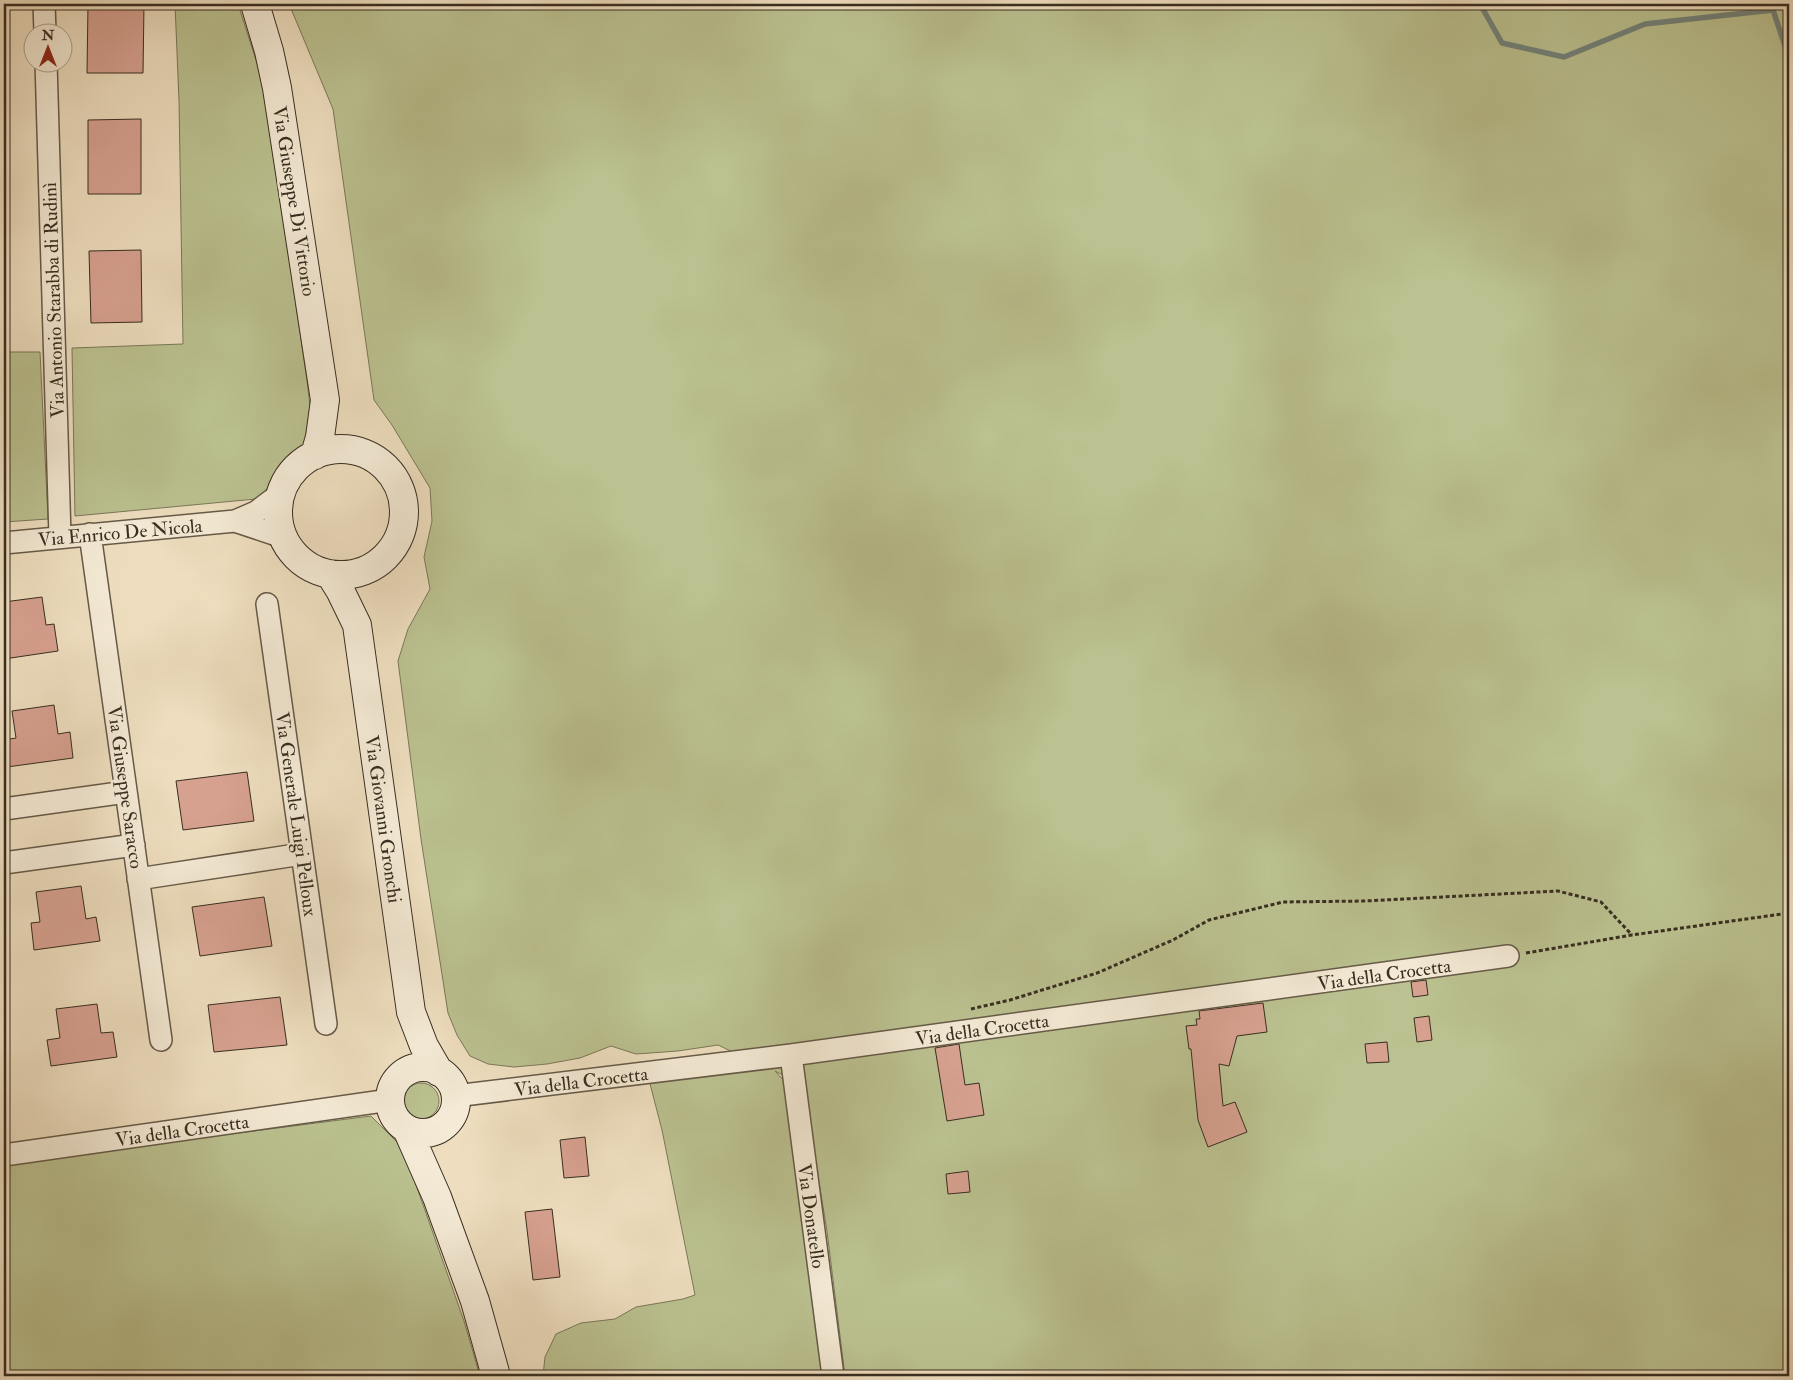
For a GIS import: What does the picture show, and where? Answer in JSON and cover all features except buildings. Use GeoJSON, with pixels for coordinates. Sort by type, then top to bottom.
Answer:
{"type":"FeatureCollection","features":[{"type":"Feature","properties":{"kind":"street"},"geometry":{"type":"LineString","coordinates":[[44,4],[45,22]]}},
{"type":"Feature","properties":{"kind":"street","name":"Via Giuseppe Di Vittorio"},"geometry":{"type":"LineString","coordinates":[[255,4],[269,51],[277,88],[325,400],[320,437],[315,454]]}},
{"type":"Feature","properties":{"kind":"street","name":"Via Antonio Starabba di Rudinì"},"geometry":{"type":"LineString","coordinates":[[46,72],[60,537]]}},
{"type":"Feature","properties":{"kind":"street","name":"Via Giuseppe Di Vittorio"},"geometry":{"type":"LineString","coordinates":[[325,400],[343,437],[355,450]]}},
{"type":"Feature","properties":{"kind":"street"},"geometry":{"type":"LineString","coordinates":[[328,450],[355,450],[373,458],[388,469],[398,485],[404,504],[403,523],[397,540],[386,556],[371,568],[351,574],[330,574],[302,562],[283,537],[279,523],[278,508],[281,493],[288,477],[300,464],[315,454],[328,450]]}},
{"type":"Feature","properties":{"kind":"street","name":"Via Enrico De Nicola"},"geometry":{"type":"LineString","coordinates":[[4,543],[236,521],[256,512],[281,493]]}},
{"type":"Feature","properties":{"kind":"street","name":"Via Enrico De Nicola"},"geometry":{"type":"LineString","coordinates":[[236,521],[283,537]]}},
{"type":"Feature","properties":{"kind":"street","name":"Via Giuseppe Saracco"},"geometry":{"type":"LineString","coordinates":[[90,534],[160,1040]]}},
{"type":"Feature","properties":{"kind":"street","name":"Via Giovanni Gronchi"},"geometry":{"type":"LineString","coordinates":[[357,625],[362,597],[371,568]]}},
{"type":"Feature","properties":{"kind":"street","name":"Via Giovanni Gronchi"},"geometry":{"type":"LineString","coordinates":[[330,574],[357,625],[411,1012],[424,1046],[439,1072]]}},
{"type":"Feature","properties":{"kind":"street","name":"Via Generale Luigi Pelloux"},"geometry":{"type":"LineString","coordinates":[[267,604],[326,1024]]}},
{"type":"Feature","properties":{"kind":"street"},"geometry":{"type":"LineString","coordinates":[[4,809],[126,792]]}},
{"type":"Feature","properties":{"kind":"street"},"geometry":{"type":"LineString","coordinates":[[4,863],[134,845]]}},
{"type":"Feature","properties":{"kind":"street"},"geometry":{"type":"LineString","coordinates":[[138,879],[302,854]]}},
{"type":"Feature","properties":{"kind":"street","name":"Via della Crocetta"},"geometry":{"type":"LineString","coordinates":[[456,1096],[790,1055],[1508,956]]}},
{"type":"Feature","properties":{"kind":"street","name":"Via Giovanni Gronchi"},"geometry":{"type":"LineString","coordinates":[[394,1089],[405,1052],[411,1012]]}},
{"type":"Feature","properties":{"kind":"street","name":"Via Donatello"},"geometry":{"type":"LineString","coordinates":[[790,1055],[833,1376]]}},
{"type":"Feature","properties":{"kind":"street"},"geometry":{"type":"LineString","coordinates":[[407,1129],[424,1133],[440,1128],[448,1122],[453,1114],[456,1096],[453,1086],[447,1078],[431,1068],[414,1068],[406,1072],[394,1089],[395,1117],[407,1129],[437,1197],[475,1301],[496,1376]]}},
{"type":"Feature","properties":{"kind":"street","name":"Via della Crocetta"},"geometry":{"type":"LineString","coordinates":[[4,1155],[394,1089]]}},
{"type":"Feature","properties":{"kind":"street"},"geometry":{"type":"LineString","coordinates":[[437,1197],[436,1157],[440,1128]]}},
{"type":"Feature","properties":{"kind":"path"},"geometry":{"type":"LineString","coordinates":[[965,1010],[1010,1000],[1097,973],[1173,940],[1209,920],[1283,902],[1365,901],[1558,891],[1601,902],[1632,935]]}},
{"type":"Feature","properties":{"kind":"path"},"geometry":{"type":"LineString","coordinates":[[1508,956],[1632,935],[1789,914]]}},
{"type":"Feature","properties":{"kind":"green space"},"geometry":{"type":"Polygon","coordinates":[[[175,4],[238,4],[264,85],[313,430],[305,444],[289,458],[270,487],[256,499],[75,516],[72,348],[183,344],[179,100],[175,4]]]}},
{"type":"Feature","properties":{"kind":"green space"},"geometry":{"type":"Polygon","coordinates":[[[289,4],[1789,4],[1789,1376],[845,1376],[827,1231],[803,1085],[775,1071],[788,1085],[823,1376],[543,1376],[545,1357],[556,1334],[581,1323],[615,1319],[636,1307],[683,1299],[695,1295],[662,1130],[649,1080],[758,1064],[718,1045],[678,1051],[636,1054],[611,1046],[580,1058],[514,1067],[488,1064],[470,1056],[457,1035],[448,1013],[421,839],[398,661],[408,629],[430,589],[424,557],[432,521],[430,488],[392,425],[374,400],[333,109],[289,4]]]}},
{"type":"Feature","properties":{"kind":"green space"},"geometry":{"type":"Polygon","coordinates":[[[4,352],[40,352],[48,519],[4,522],[4,352]]]}},
{"type":"Feature","properties":{"kind":"green space"},"geometry":{"type":"Polygon","coordinates":[[[421,1083],[428,1084],[434,1088],[438,1094],[438,1108],[434,1114],[428,1118],[421,1119],[414,1118],[408,1114],[404,1108],[403,1101],[404,1094],[408,1088],[414,1084],[421,1083]]]}},
{"type":"Feature","properties":{"kind":"green space"},"geometry":{"type":"Polygon","coordinates":[[[371,1116],[403,1148],[464,1321],[480,1376],[4,1376],[4,1163],[371,1116]]]}},
{"type":"Feature","properties":{"kind":"waterway"},"geometry":{"type":"LineString","coordinates":[[1480,4],[1502,43],[1564,57],[1645,24],[1773,10],[1789,58]]}}]}
